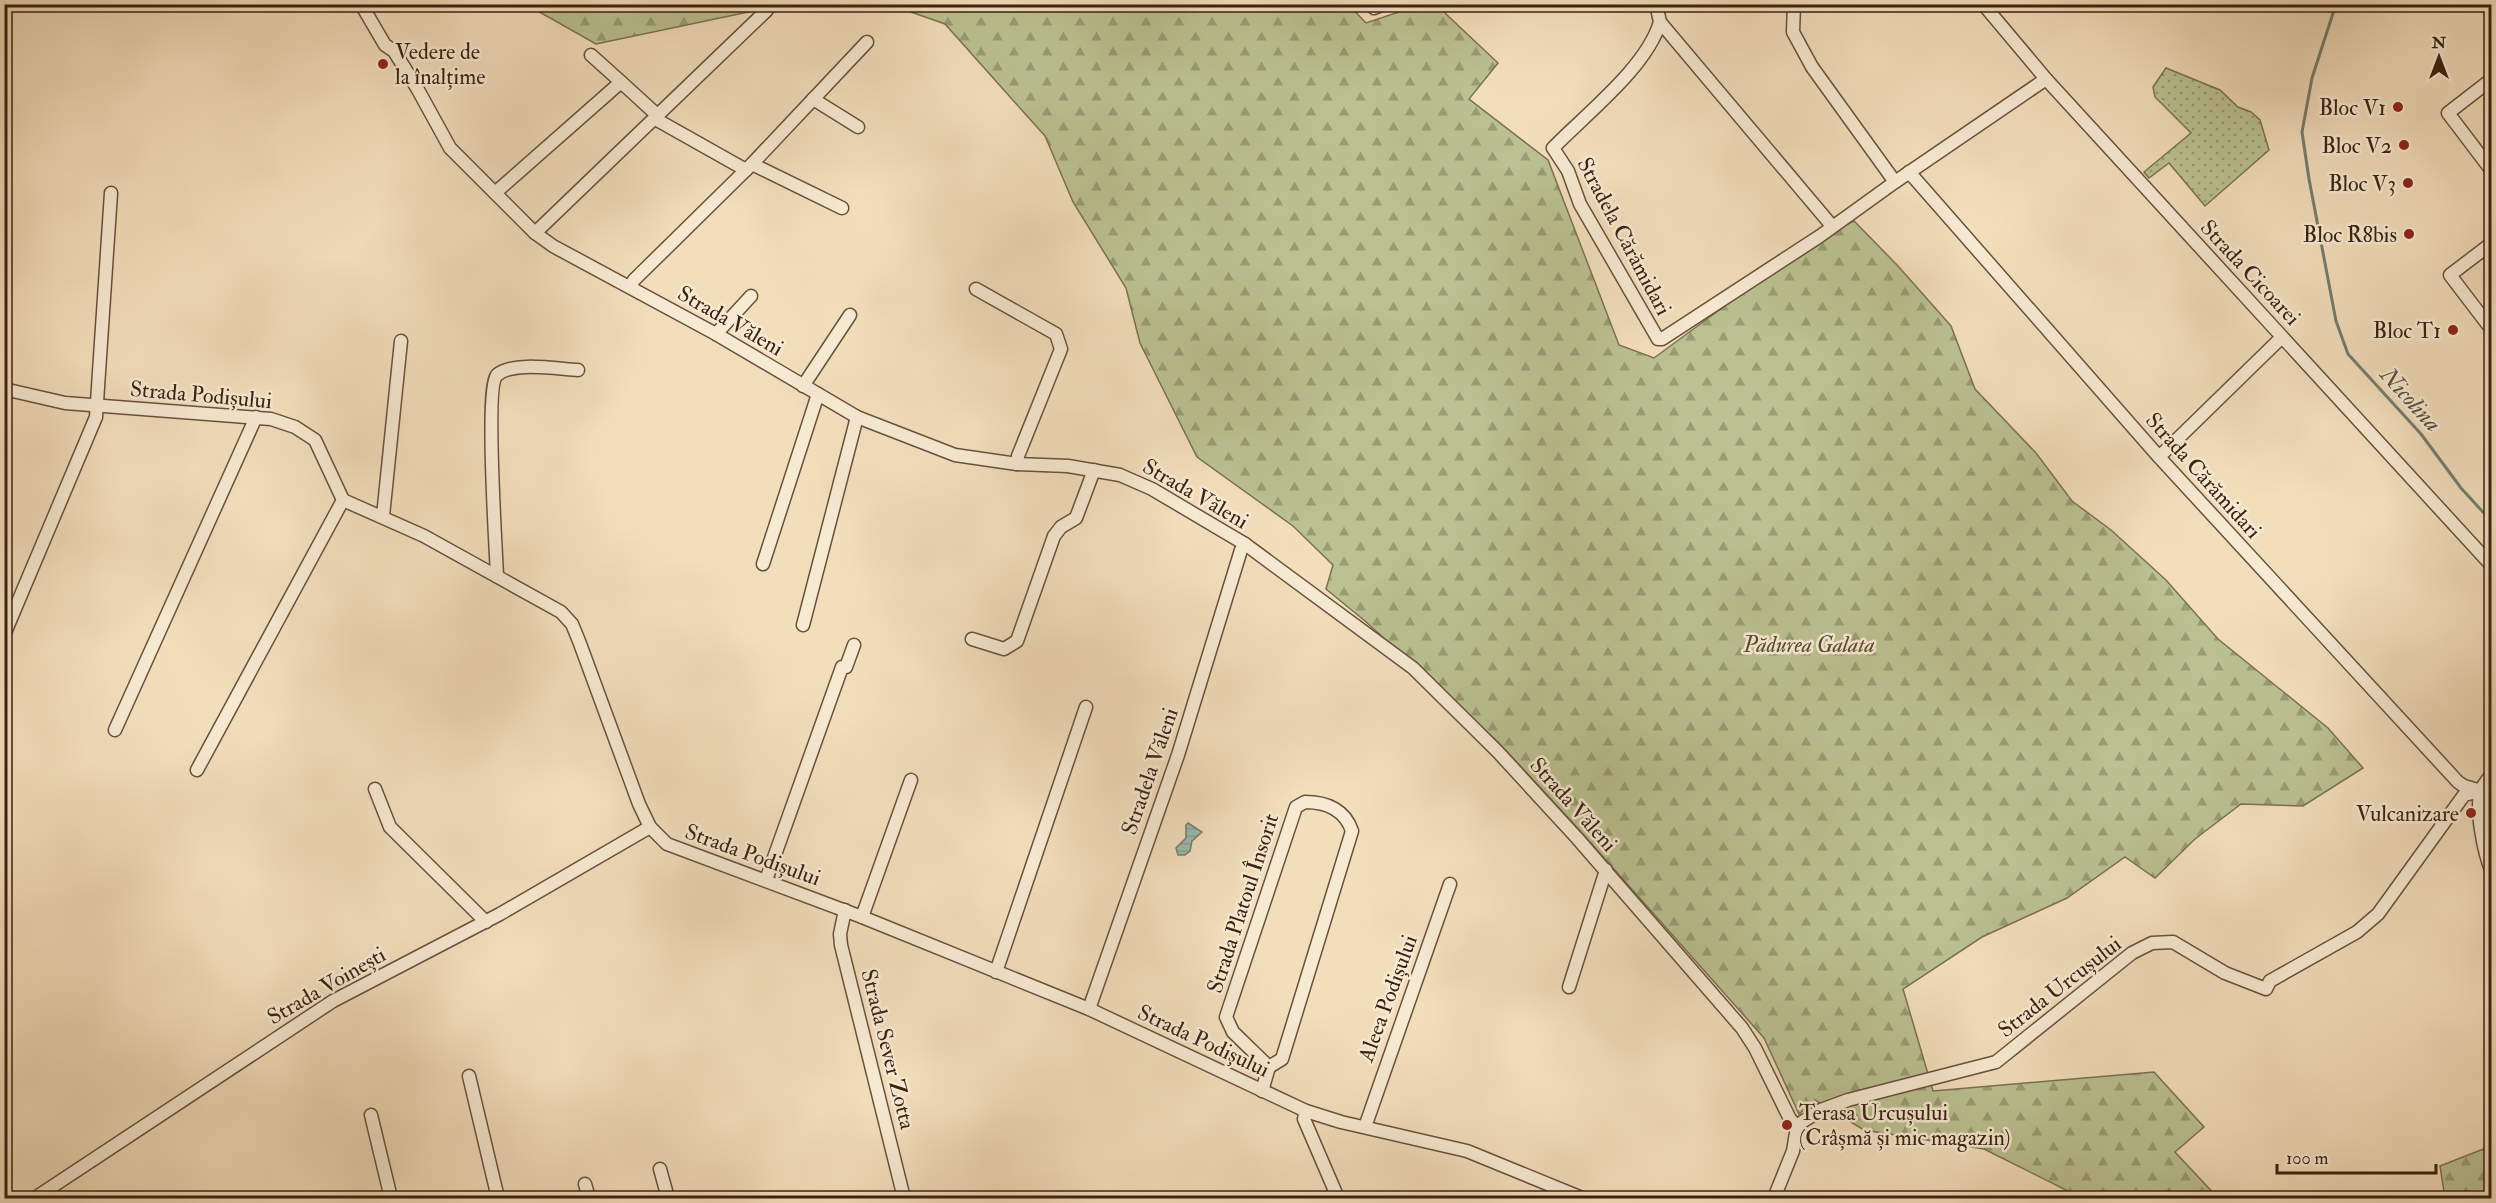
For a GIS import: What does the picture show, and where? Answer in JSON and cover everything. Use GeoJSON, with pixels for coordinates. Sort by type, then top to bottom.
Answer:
{"type":"FeatureCollection","features":[{"type":"Feature","properties":{"kind":"street","name":"Strada Văleni"},"geometry":{"type":"LineString","coordinates":[[361,4],[385,45],[394,51],[431,110],[450,148],[535,232],[553,246],[716,334],[857,417],[955,455],[1017,464],[1094,470],[1120,475],[1152,489],[1245,544],[1331,613],[1413,668],[1497,752],[1606,870],[1742,1028],[1755,1048],[1790,1119],[1797,1127]]}},
{"type":"Feature","properties":{"kind":"street"},"geometry":{"type":"LineString","coordinates":[[1656,4],[1660,22],[1832,226]]}},
{"type":"Feature","properties":{"kind":"street"},"geometry":{"type":"LineString","coordinates":[[1794,4],[1793,32],[1812,67],[1895,182]]}},
{"type":"Feature","properties":{"kind":"street","name":"Strada Cicoarei"},"geometry":{"type":"LineString","coordinates":[[1983,4],[2046,79],[2492,566]]}},
{"type":"Feature","properties":{"kind":"street"},"geometry":{"type":"LineString","coordinates":[[535,232],[767,10]]}},
{"type":"Feature","properties":{"kind":"street","name":"Stradela Cărămidari"},"geometry":{"type":"LineString","coordinates":[[1660,22],[1655,38],[1640,62],[1552,148],[1568,171],[1580,204],[1658,339],[1662,339],[1806,245],[2046,79]]}},
{"type":"Feature","properties":{"kind":"street"},"geometry":{"type":"LineString","coordinates":[[630,288],[634,280],[749,167],[867,42]]}},
{"type":"Feature","properties":{"kind":"street"},"geometry":{"type":"LineString","coordinates":[[591,55],[656,114],[659,122],[749,167],[842,208]]}},
{"type":"Feature","properties":{"kind":"street"},"geometry":{"type":"LineString","coordinates":[[2492,79],[2448,112],[2492,171]]}},
{"type":"Feature","properties":{"kind":"street"},"geometry":{"type":"LineString","coordinates":[[495,193],[621,82]]}},
{"type":"Feature","properties":{"kind":"street"},"geometry":{"type":"LineString","coordinates":[[813,99],[858,128]]}},
{"type":"Feature","properties":{"kind":"street","name":"Strada Cărămidari"},"geometry":{"type":"LineString","coordinates":[[1909,172],[2159,457],[2458,782],[2464,786],[2481,790]]}},
{"type":"Feature","properties":{"kind":"street"},"geometry":{"type":"LineString","coordinates":[[4,634],[96,417],[111,193]]}},
{"type":"Feature","properties":{"kind":"street"},"geometry":{"type":"LineString","coordinates":[[2492,243],[2450,275],[2492,330]]}},
{"type":"Feature","properties":{"kind":"street"},"geometry":{"type":"LineString","coordinates":[[976,289],[1056,334],[1061,349],[1018,456],[1017,464]]}},
{"type":"Feature","properties":{"kind":"street"},"geometry":{"type":"LineString","coordinates":[[716,334],[751,296]]}},
{"type":"Feature","properties":{"kind":"street"},"geometry":{"type":"LineString","coordinates":[[803,386],[850,315]]}},
{"type":"Feature","properties":{"kind":"street"},"geometry":{"type":"LineString","coordinates":[[2159,457],[2282,337]]}},
{"type":"Feature","properties":{"kind":"street"},"geometry":{"type":"LineString","coordinates":[[383,516],[400,341]]}},
{"type":"Feature","properties":{"kind":"street"},"geometry":{"type":"LineString","coordinates":[[497,576],[491,417],[492,383],[496,375],[509,367],[578,370]]}},
{"type":"Feature","properties":{"kind":"street","name":"Strada Podișului"},"geometry":{"type":"LineString","coordinates":[[4,389],[65,403],[271,419],[295,427],[315,440],[343,500],[383,516],[497,576],[561,612],[572,624],[639,804],[650,828],[667,844],[845,910],[1089,1009],[1306,1111],[1467,1151],[1582,1198]]}},
{"type":"Feature","properties":{"kind":"street"},"geometry":{"type":"LineString","coordinates":[[763,564],[818,394]]}},
{"type":"Feature","properties":{"kind":"street"},"geometry":{"type":"LineString","coordinates":[[115,730],[256,417]]}},
{"type":"Feature","properties":{"kind":"street"},"geometry":{"type":"LineString","coordinates":[[803,625],[857,417]]}},
{"type":"Feature","properties":{"kind":"street"},"geometry":{"type":"LineString","coordinates":[[972,639],[1004,649],[1017,641],[1054,536],[1061,527],[1076,518],[1094,470]]}},
{"type":"Feature","properties":{"kind":"street"},"geometry":{"type":"LineString","coordinates":[[197,770],[343,500]]}},
{"type":"Feature","properties":{"kind":"street","name":"Stradela Văleni"},"geometry":{"type":"LineString","coordinates":[[1089,1009],[1178,755],[1241,550],[1245,544]]}},
{"type":"Feature","properties":{"kind":"street"},"geometry":{"type":"LineString","coordinates":[[766,880],[842,667],[846,668],[854,645]]}},
{"type":"Feature","properties":{"kind":"street"},"geometry":{"type":"LineString","coordinates":[[996,972],[1086,707]]}},
{"type":"Feature","properties":{"kind":"street"},"geometry":{"type":"LineString","coordinates":[[2492,774],[2481,790],[2480,823],[2487,861],[2492,872]]}},
{"type":"Feature","properties":{"kind":"street"},"geometry":{"type":"LineString","coordinates":[[862,917],[911,780]]}},
{"type":"Feature","properties":{"kind":"street"},"geometry":{"type":"LineString","coordinates":[[375,789],[390,827],[486,922]]}},
{"type":"Feature","properties":{"kind":"street","name":"Strada Urcușului"},"geometry":{"type":"LineString","coordinates":[[1797,1127],[1821,1110],[1848,1100],[1996,1062],[2132,953],[2152,943],[2173,942],[2224,973],[2266,989],[2270,981],[2357,932],[2378,914],[2464,795],[2481,790]]}},
{"type":"Feature","properties":{"kind":"street","name":"Strada Platoul Însorit"},"geometry":{"type":"LineString","coordinates":[[1305,802],[1314,802],[1339,811],[1348,820],[1352,831],[1281,1059],[1269,1067],[1233,1032],[1226,1017],[1296,807],[1305,802]]}},
{"type":"Feature","properties":{"kind":"street","name":"Strada Voinești"},"geometry":{"type":"LineString","coordinates":[[35,1198],[333,1000],[486,922],[650,828]]}},
{"type":"Feature","properties":{"kind":"street"},"geometry":{"type":"LineString","coordinates":[[1569,987],[1606,870]]}},
{"type":"Feature","properties":{"kind":"street","name":"Aleea Podișului"},"geometry":{"type":"LineString","coordinates":[[1365,1127],[1450,884]]}},
{"type":"Feature","properties":{"kind":"street","name":"Strada Sever Zotta"},"geometry":{"type":"LineString","coordinates":[[845,910],[840,934],[841,945],[904,1198]]}},
{"type":"Feature","properties":{"kind":"street"},"geometry":{"type":"LineString","coordinates":[[1262,1091],[1269,1067]]}},
{"type":"Feature","properties":{"kind":"street"},"geometry":{"type":"LineString","coordinates":[[469,1076],[498,1198]]}},
{"type":"Feature","properties":{"kind":"street"},"geometry":{"type":"LineString","coordinates":[[1306,1111],[1304,1119],[1338,1198]]}},
{"type":"Feature","properties":{"kind":"street"},"geometry":{"type":"LineString","coordinates":[[371,1115],[391,1198]]}},
{"type":"Feature","properties":{"kind":"street"},"geometry":{"type":"LineString","coordinates":[[1774,1198],[1793,1151],[1797,1127]]}},
{"type":"Feature","properties":{"kind":"street"},"geometry":{"type":"LineString","coordinates":[[660,1169],[668,1198]]}},
{"type":"Feature","properties":{"kind":"street"},"geometry":{"type":"LineString","coordinates":[[585,1184],[589,1198]]}},
{"type":"Feature","properties":{"kind":"green space","name":"Pădurea Galata"},"geometry":{"type":"Polygon","coordinates":[[[1348,4],[1366,23],[1420,5],[1442,5],[1446,14],[1498,63],[1469,99],[1548,160],[1619,345],[1654,358],[1820,236],[1854,221],[1951,326],[1975,389],[2036,453],[2072,501],[2111,530],[2166,580],[2218,639],[2328,728],[2363,768],[2303,806],[2241,804],[2195,839],[2155,878],[2125,857],[2067,898],[1982,937],[1903,989],[1933,1091],[2154,1072],[2204,1127],[2175,1152],[2218,1198],[2082,1198],[1984,1149],[1864,1130],[1815,1100],[1799,1114],[1764,1038],[1573,823],[1498,742],[1365,621],[1326,589],[1333,565],[1293,526],[1197,457],[1140,343],[1126,288],[1073,202],[1045,136],[945,24],[891,5],[1348,4]]]}},
{"type":"Feature","properties":{"kind":"green space"},"geometry":{"type":"Polygon","coordinates":[[[527,5],[782,5],[596,44],[527,5]]]}},
{"type":"Feature","properties":{"kind":"green space"},"geometry":{"type":"Polygon","coordinates":[[[2166,68],[2220,90],[2238,107],[2251,112],[2260,120],[2269,150],[2205,206],[2169,163],[2149,178],[2144,172],[2191,133],[2155,97],[2153,87],[2166,68]]]}},
{"type":"Feature","properties":{"kind":"green space"},"geometry":{"type":"Polygon","coordinates":[[[2491,1146],[2491,1198],[2445,1198],[2440,1166],[2491,1146]]]}},
{"type":"Feature","properties":{"kind":"shaded area"},"geometry":{"type":"Polygon","coordinates":[[[1188,823],[1202,832],[1192,841],[1190,851],[1185,855],[1178,855],[1176,848],[1186,838],[1188,823]]]}},
{"type":"Feature","properties":{"kind":"waterway","name":"Nicolina"},"geometry":{"type":"LineString","coordinates":[[2336,4],[2312,78],[2302,132],[2336,321],[2348,354],[2421,434],[2461,488],[2492,522]]}},
{"type":"Feature","properties":{"kind":"place","name":"Vedere de la înalțime"},"geometry":{"type":"Point","coordinates":[383,64]}},
{"type":"Feature","properties":{"kind":"place","name":"Bloc V1"},"geometry":{"type":"Point","coordinates":[2398,107]}},
{"type":"Feature","properties":{"kind":"place","name":"Bloc V2"},"geometry":{"type":"Point","coordinates":[2404,145]}},
{"type":"Feature","properties":{"kind":"place","name":"Bloc V3"},"geometry":{"type":"Point","coordinates":[2408,183]}},
{"type":"Feature","properties":{"kind":"place","name":"Bloc R8bis"},"geometry":{"type":"Point","coordinates":[2409,234]}},
{"type":"Feature","properties":{"kind":"place","name":"Bloc T1"},"geometry":{"type":"Point","coordinates":[2453,330]}},
{"type":"Feature","properties":{"kind":"place","name":"Vulcanizare"},"geometry":{"type":"Point","coordinates":[2471,813]}},
{"type":"Feature","properties":{"kind":"place","name":"Terasa Urcușului (Crâșmă și mic magazin)"},"geometry":{"type":"Point","coordinates":[1787,1125]}}]}
